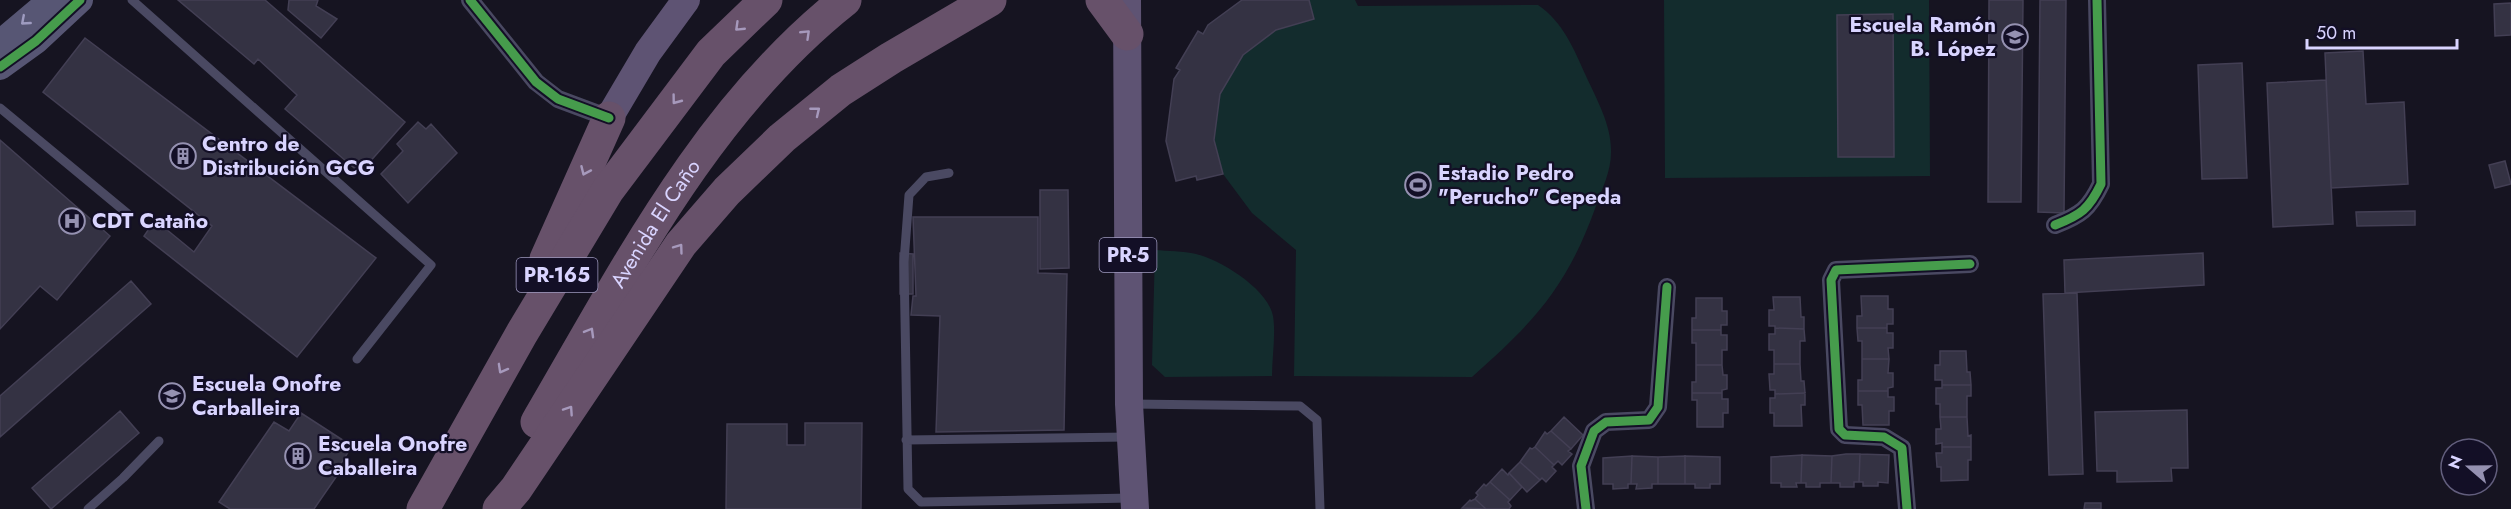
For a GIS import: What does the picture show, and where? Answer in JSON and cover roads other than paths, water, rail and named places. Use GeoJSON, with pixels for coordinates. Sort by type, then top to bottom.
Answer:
{"type":"FeatureCollection","features":[{"type":"Feature","properties":{"kind":"highway","name":"PR-165"},"geometry":{"type":"LineString","coordinates":[[423,509],[522,333],[608,190],[711,53],[766,0]]}},
{"type":"Feature","properties":{"kind":"highway","name":"Avenida El Caño"},"geometry":{"type":"LineString","coordinates":[[486,509],[670,196],[706,145],[751,91],[817,24],[845,0]]}},
{"type":"Feature","properties":{"kind":"highway"},"geometry":{"type":"LineString","coordinates":[[499,509],[516,489],[681,244],[727,191],[782,138],[841,90],[990,0]]}},
{"type":"Feature","properties":{"kind":"highway"},"geometry":{"type":"LineString","coordinates":[[1102,0],[1127,34]]}},
{"type":"Feature","properties":{"kind":"highway"},"geometry":{"type":"LineString","coordinates":[[522,333],[533,288],[609,118]]}},
{"type":"Feature","properties":{"kind":"main road"},"geometry":{"type":"LineString","coordinates":[[609,118],[648,52],[686,0]]}},
{"type":"Feature","properties":{"kind":"main road","name":"PR-5"},"geometry":{"type":"LineString","coordinates":[[1127,0],[1129,404],[1135,503]]}},
{"type":"Feature","properties":{"kind":"street"},"geometry":{"type":"LineString","coordinates":[[470,0],[536,82],[558,99],[609,118]]}},
{"type":"Feature","properties":{"kind":"street"},"geometry":{"type":"LineString","coordinates":[[2055,225],[2078,216],[2092,203],[2101,184],[2097,0]]}},
{"type":"Feature","properties":{"kind":"street"},"geometry":{"type":"LineString","coordinates":[[0,43],[66,2]]}},
{"type":"Feature","properties":{"kind":"street"},"geometry":{"type":"LineString","coordinates":[[0,67],[36,40],[66,2]]}},
{"type":"Feature","properties":{"kind":"street"},"geometry":{"type":"LineString","coordinates":[[1907,509],[1902,448],[1884,437],[1845,435],[1839,429],[1831,280],[1836,270],[1970,264]]}},
{"type":"Feature","properties":{"kind":"street"},"geometry":{"type":"LineString","coordinates":[[1586,509],[1581,466],[1594,431],[1606,422],[1649,420],[1658,407],[1667,287]]}},
{"type":"Feature","properties":{"kind":"lane"},"geometry":{"type":"LineString","coordinates":[[132,0],[431,265],[357,359]]}},
{"type":"Feature","properties":{"kind":"lane"},"geometry":{"type":"LineString","coordinates":[[0,108],[128,214]]}},
{"type":"Feature","properties":{"kind":"lane"},"geometry":{"type":"LineString","coordinates":[[949,173],[926,177],[909,195],[904,262],[908,489],[921,502],[1135,503]]}},
{"type":"Feature","properties":{"kind":"lane"},"geometry":{"type":"LineString","coordinates":[[1129,404],[1300,406],[1317,420],[1320,509]]}},
{"type":"Feature","properties":{"kind":"lane"},"geometry":{"type":"LineString","coordinates":[[906,440],[1130,437]]}},
{"type":"Feature","properties":{"kind":"lane"},"geometry":{"type":"LineString","coordinates":[[88,509],[159,441]]}},
{"type":"Feature","properties":{"kind":"place","name":"Escuela Ramón B. López"},"geometry":{"type":"Point","coordinates":[2015,37]}},
{"type":"Feature","properties":{"kind":"place","name":"Centro de Distribución GCG"},"geometry":{"type":"Point","coordinates":[183,156]}},
{"type":"Feature","properties":{"kind":"place","name":"Estadio Pedro \"Perucho\" Cepeda"},"geometry":{"type":"Point","coordinates":[1418,185]}},
{"type":"Feature","properties":{"kind":"place","name":"CDT Cataño"},"geometry":{"type":"Point","coordinates":[72,221]}},
{"type":"Feature","properties":{"kind":"place","name":"Escuela Onofre Carballeira"},"geometry":{"type":"Point","coordinates":[172,396]}},
{"type":"Feature","properties":{"kind":"place","name":"Escuela Onofre Caballeira"},"geometry":{"type":"Point","coordinates":[298,456]}}]}
